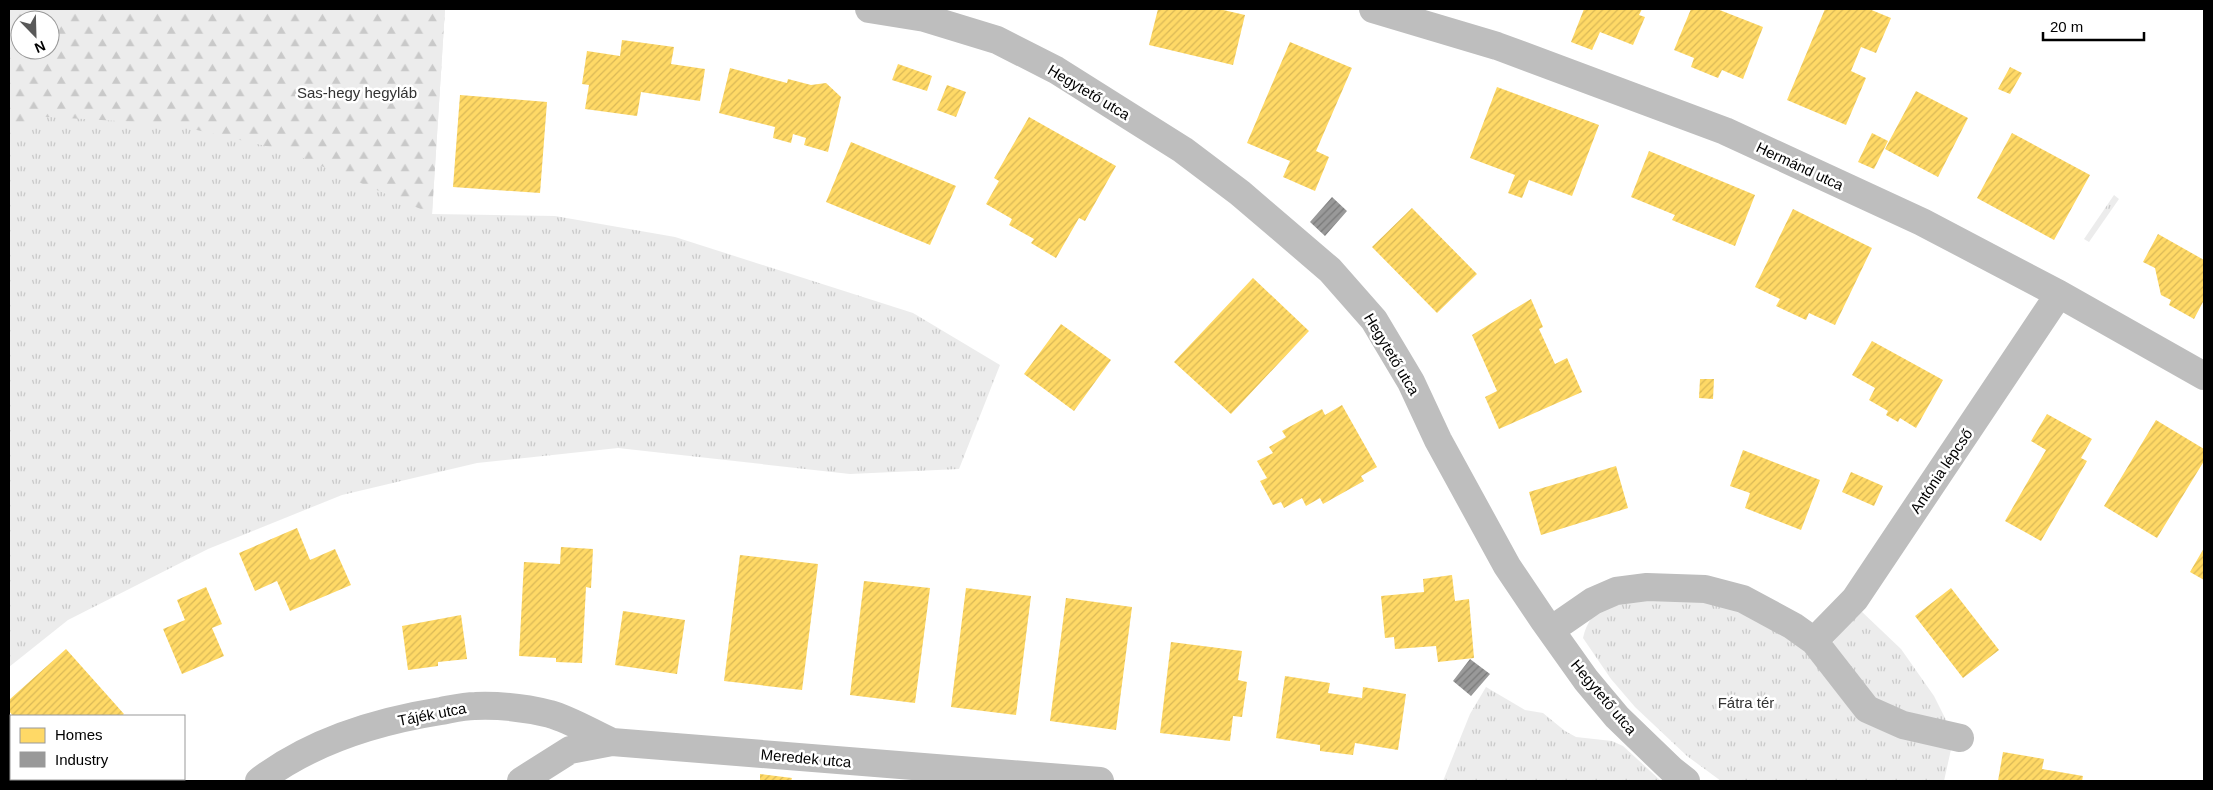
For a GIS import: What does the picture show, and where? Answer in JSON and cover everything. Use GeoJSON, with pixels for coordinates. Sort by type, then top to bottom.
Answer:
{"type":"FeatureCollection","features":[{"type":"Feature","properties":{"kind":"street","name":"Hegytető utca"},"geometry":{"type":"LineString","coordinates":[[869,9],[925,18],[997,40],[1056,70],[1183,150],[1240,193],[1330,270],[1374,320],[1411,382],[1438,440],[1507,566],[1551,630],[1586,680],[1617,717],[1686,781]]}},
{"type":"Feature","properties":{"kind":"street","name":"Hermánd utca"},"geometry":{"type":"LineString","coordinates":[[1373,9],[1497,46],[1725,131],[1922,222],[2059,294],[2204,376]]}},
{"type":"Feature","properties":{"kind":"street","name":"Antónia lépcső"},"geometry":{"type":"LineString","coordinates":[[1814,641],[1856,599],[2059,294]]}},
{"type":"Feature","properties":{"kind":"street"},"geometry":{"type":"LineString","coordinates":[[1551,630],[1593,601],[1616,591],[1647,587],[1705,589],[1743,599],[1793,626],[1814,641],[1867,709],[1903,725],[1960,738]]}},
{"type":"Feature","properties":{"kind":"street","name":"Tájék utca"},"geometry":{"type":"LineString","coordinates":[[259,781],[276,768],[330,741],[425,713],[473,706],[512,707],[551,714],[612,742]]}},
{"type":"Feature","properties":{"kind":"street","name":"Meredek utca"},"geometry":{"type":"LineString","coordinates":[[521,781],[570,750],[612,742],[1100,781]]}},
{"type":"Feature","properties":{"kind":"green space"},"geometry":{"type":"Polygon","coordinates":[[[9,9],[445,9],[432,214],[555,216],[675,237],[913,313],[1000,365],[959,469],[850,474],[618,448],[477,463],[342,495],[208,549],[68,620],[9,667],[9,9]]]}},
{"type":"Feature","properties":{"kind":"green space","name":"Sas-hegy hegyláb"},"geometry":{"type":"Polygon","coordinates":[[[9,9],[445,9],[432,214],[287,151],[171,124],[31,116],[9,136],[9,9]]]}},
{"type":"Feature","properties":{"kind":"green space"},"geometry":{"type":"Polygon","coordinates":[[[2114,195],[2119,199],[2089,242],[2084,239],[2114,195]]]}},
{"type":"Feature","properties":{"kind":"green space","name":"Fátra tér"},"geometry":{"type":"Polygon","coordinates":[[[1637,595],[1710,602],[1756,618],[1787,633],[1818,660],[1860,610],[1901,649],[1934,696],[1954,736],[1944,781],[1721,781],[1687,756],[1635,707],[1611,679],[1583,638],[1586,627],[1591,619],[1602,608],[1637,595]]]}},
{"type":"Feature","properties":{"kind":"green space"},"geometry":{"type":"Polygon","coordinates":[[[1486,687],[1525,710],[1543,713],[1565,731],[1576,737],[1612,741],[1623,746],[1661,781],[1443,781],[1470,714],[1486,687]]]}},
{"type":"Feature","properties":{"kind":"building: Homes"},"geometry":{"type":"Polygon","coordinates":[[[1158,9],[1219,9],[1245,15],[1233,65],[1149,45],[1158,9]]]}},
{"type":"Feature","properties":{"kind":"building: Homes"},"geometry":{"type":"Polygon","coordinates":[[[1584,9],[1642,9],[1639,15],[1645,17],[1633,45],[1600,32],[1592,50],[1571,42],[1584,9]]]}},
{"type":"Feature","properties":{"kind":"building: Homes"},"geometry":{"type":"Polygon","coordinates":[[[1691,9],[1717,9],[1763,27],[1743,79],[1722,70],[1718,78],[1691,67],[1694,58],[1674,50],[1691,9]]]}},
{"type":"Feature","properties":{"kind":"building: Homes"},"geometry":{"type":"Polygon","coordinates":[[[1825,9],[1869,9],[1891,18],[1876,53],[1861,47],[1851,71],[1866,78],[1846,125],[1787,100],[1825,9]]]}},
{"type":"Feature","properties":{"kind":"building: Homes"},"geometry":{"type":"Polygon","coordinates":[[[622,40],[674,47],[671,64],[705,69],[700,101],[641,92],[637,116],[585,109],[589,85],[582,84],[587,51],[620,56],[622,40]]]}},
{"type":"Feature","properties":{"kind":"building: Homes"},"geometry":{"type":"Polygon","coordinates":[[[1290,42],[1352,68],[1316,151],[1329,157],[1315,191],[1283,177],[1290,161],[1247,143],[1290,42]]]}},
{"type":"Feature","properties":{"kind":"building: Homes"},"geometry":{"type":"Polygon","coordinates":[[[898,64],[932,76],[927,91],[892,80],[898,64]]]}},
{"type":"Feature","properties":{"kind":"building: Homes"},"geometry":{"type":"Polygon","coordinates":[[[2010,67],[2022,73],[2010,94],[1998,89],[2010,67]]]}},
{"type":"Feature","properties":{"kind":"building: Homes"},"geometry":{"type":"Polygon","coordinates":[[[730,68],[787,83],[788,79],[811,85],[826,83],[841,97],[828,152],[804,145],[806,138],[793,134],[791,143],[773,138],[775,127],[719,113],[730,68]]]}},
{"type":"Feature","properties":{"kind":"building: Homes"},"geometry":{"type":"Polygon","coordinates":[[[947,85],[966,92],[956,117],[937,110],[947,85]]]}},
{"type":"Feature","properties":{"kind":"building: Homes"},"geometry":{"type":"Polygon","coordinates":[[[1497,87],[1599,125],[1572,196],[1529,180],[1522,198],[1508,193],[1515,175],[1470,158],[1497,87]]]}},
{"type":"Feature","properties":{"kind":"building: Homes"},"geometry":{"type":"Polygon","coordinates":[[[1916,91],[1968,118],[1938,177],[1885,149],[1916,91]]]}},
{"type":"Feature","properties":{"kind":"building: Homes"},"geometry":{"type":"Polygon","coordinates":[[[460,95],[547,102],[540,193],[453,187],[460,95]]]}},
{"type":"Feature","properties":{"kind":"building: Homes"},"geometry":{"type":"Polygon","coordinates":[[[1029,117],[1116,166],[1085,221],[1079,218],[1056,258],[1031,243],[1034,239],[1009,225],[1012,219],[986,204],[999,181],[994,178],[1029,117]]]}},
{"type":"Feature","properties":{"kind":"building: Homes"},"geometry":{"type":"Polygon","coordinates":[[[1872,133],[1888,141],[1874,169],[1858,162],[1872,133]]]}},
{"type":"Feature","properties":{"kind":"building: Homes"},"geometry":{"type":"Polygon","coordinates":[[[2012,133],[2090,175],[2054,240],[1977,198],[2012,133]]]}},
{"type":"Feature","properties":{"kind":"building: Homes"},"geometry":{"type":"Polygon","coordinates":[[[851,142],[956,186],[930,245],[826,202],[851,142]]]}},
{"type":"Feature","properties":{"kind":"building: Homes"},"geometry":{"type":"Polygon","coordinates":[[[1649,151],[1755,195],[1735,246],[1672,220],[1675,215],[1631,197],[1649,151]]]}},
{"type":"Feature","properties":{"kind":"building: Homes"},"geometry":{"type":"Polygon","coordinates":[[[1412,208],[1477,274],[1437,313],[1372,247],[1412,208]]]}},
{"type":"Feature","properties":{"kind":"building: Homes"},"geometry":{"type":"Polygon","coordinates":[[[1793,209],[1872,248],[1835,325],[1809,313],[1806,320],[1776,306],[1780,299],[1755,287],[1793,209]]]}},
{"type":"Feature","properties":{"kind":"building: Homes"},"geometry":{"type":"Polygon","coordinates":[[[2158,234],[2204,260],[2204,300],[2194,319],[2169,305],[2171,300],[2161,295],[2155,268],[2143,262],[2158,234]]]}},
{"type":"Feature","properties":{"kind":"building: Homes"},"geometry":{"type":"Polygon","coordinates":[[[1253,278],[1309,331],[1231,414],[1174,362],[1253,278]]]}},
{"type":"Feature","properties":{"kind":"building: Homes"},"geometry":{"type":"Polygon","coordinates":[[[1531,299],[1543,327],[1539,329],[1555,364],[1567,358],[1582,392],[1499,429],[1485,397],[1497,391],[1472,335],[1531,299]]]}},
{"type":"Feature","properties":{"kind":"building: Homes"},"geometry":{"type":"Polygon","coordinates":[[[1061,324],[1111,360],[1074,411],[1024,374],[1061,324]]]}},
{"type":"Feature","properties":{"kind":"building: Homes"},"geometry":{"type":"Polygon","coordinates":[[[1872,341],[1943,380],[1916,428],[1900,418],[1898,422],[1886,415],[1888,411],[1869,400],[1875,388],[1852,375],[1872,341]]]}},
{"type":"Feature","properties":{"kind":"building: Homes"},"geometry":{"type":"Polygon","coordinates":[[[1700,379],[1714,379],[1713,399],[1699,398],[1700,379]]]}},
{"type":"Feature","properties":{"kind":"building: Homes"},"geometry":{"type":"Polygon","coordinates":[[[1342,405],[1377,467],[1361,476],[1364,481],[1323,504],[1320,498],[1306,506],[1302,498],[1284,508],[1281,502],[1273,505],[1260,481],[1267,478],[1257,461],[1273,453],[1269,447],[1286,437],[1282,431],[1322,409],[1325,415],[1342,405]]]}},
{"type":"Feature","properties":{"kind":"building: Homes"},"geometry":{"type":"Polygon","coordinates":[[[2047,414],[2092,439],[2081,458],[2087,461],[2041,541],[2005,521],[2046,450],[2031,441],[2047,414]]]}},
{"type":"Feature","properties":{"kind":"building: Homes"},"geometry":{"type":"Polygon","coordinates":[[[2156,420],[2204,449],[2204,461],[2157,538],[2104,506],[2156,420]]]}},
{"type":"Feature","properties":{"kind":"building: Homes"},"geometry":{"type":"Polygon","coordinates":[[[1743,450],[1820,480],[1801,530],[1745,508],[1750,493],[1730,486],[1743,450]]]}},
{"type":"Feature","properties":{"kind":"building: Homes"},"geometry":{"type":"Polygon","coordinates":[[[1616,466],[1628,508],[1541,535],[1529,492],[1616,466]]]}},
{"type":"Feature","properties":{"kind":"building: Homes"},"geometry":{"type":"Polygon","coordinates":[[[1851,472],[1883,486],[1874,506],[1842,492],[1851,472]]]}},
{"type":"Feature","properties":{"kind":"building: Homes"},"geometry":{"type":"Polygon","coordinates":[[[297,528],[310,560],[335,549],[351,585],[290,611],[277,581],[255,591],[239,553],[297,528]]]}},
{"type":"Feature","properties":{"kind":"building: Homes"},"geometry":{"type":"Polygon","coordinates":[[[561,547],[593,549],[591,588],[586,587],[582,663],[556,662],[556,658],[519,656],[524,562],[560,564],[561,547]]]}},
{"type":"Feature","properties":{"kind":"building: Homes"},"geometry":{"type":"Polygon","coordinates":[[[2204,548],[2204,580],[2190,572],[2204,548]]]}},
{"type":"Feature","properties":{"kind":"building: Homes"},"geometry":{"type":"Polygon","coordinates":[[[740,555],[818,564],[802,690],[724,681],[740,555]]]}},
{"type":"Feature","properties":{"kind":"building: Homes"},"geometry":{"type":"Polygon","coordinates":[[[1452,575],[1455,601],[1469,599],[1474,658],[1438,662],[1436,646],[1395,649],[1394,637],[1385,638],[1381,596],[1424,592],[1423,579],[1452,575]]]}},
{"type":"Feature","properties":{"kind":"building: Homes"},"geometry":{"type":"Polygon","coordinates":[[[864,581],[930,588],[915,703],[850,695],[864,581]]]}},
{"type":"Feature","properties":{"kind":"building: Homes"},"geometry":{"type":"Polygon","coordinates":[[[206,587],[222,624],[212,628],[224,656],[182,674],[163,629],[185,620],[177,600],[206,587]]]}},
{"type":"Feature","properties":{"kind":"building: Homes"},"geometry":{"type":"Polygon","coordinates":[[[966,588],[1031,596],[1016,715],[951,707],[966,588]]]}},
{"type":"Feature","properties":{"kind":"building: Homes"},"geometry":{"type":"Polygon","coordinates":[[[1951,588],[1999,650],[1963,678],[1915,616],[1951,588]]]}},
{"type":"Feature","properties":{"kind":"building: Homes"},"geometry":{"type":"Polygon","coordinates":[[[1066,598],[1132,607],[1116,730],[1050,721],[1066,598]]]}},
{"type":"Feature","properties":{"kind":"building: Homes"},"geometry":{"type":"Polygon","coordinates":[[[623,611],[685,620],[677,674],[615,665],[623,611]]]}},
{"type":"Feature","properties":{"kind":"building: Homes"},"geometry":{"type":"Polygon","coordinates":[[[461,615],[467,659],[438,662],[438,666],[408,670],[402,626],[461,615]]]}},
{"type":"Feature","properties":{"kind":"building: Homes"},"geometry":{"type":"Polygon","coordinates":[[[1171,642],[1242,651],[1238,680],[1247,682],[1242,717],[1233,716],[1230,741],[1160,733],[1171,642]]]}},
{"type":"Feature","properties":{"kind":"building: Homes"},"geometry":{"type":"Polygon","coordinates":[[[66,649],[124,714],[12,715],[9,711],[9,700],[66,649]]]}},
{"type":"Feature","properties":{"kind":"building: Homes"},"geometry":{"type":"Polygon","coordinates":[[[1285,676],[1330,683],[1328,693],[1362,698],[1363,687],[1406,694],[1398,750],[1355,743],[1353,755],[1320,751],[1320,745],[1276,738],[1285,676]]]}},
{"type":"Feature","properties":{"kind":"building: Homes"},"geometry":{"type":"Polygon","coordinates":[[[2003,752],[2044,759],[2042,769],[2083,776],[2082,781],[1998,781],[2003,752]]]}},
{"type":"Feature","properties":{"kind":"building: Homes"},"geometry":{"type":"Polygon","coordinates":[[[760,774],[792,778],[791,781],[760,781],[760,774]]]}},
{"type":"Feature","properties":{"kind":"building: Industry"},"geometry":{"type":"Polygon","coordinates":[[[1332,197],[1347,211],[1325,236],[1310,222],[1332,197]]]}},
{"type":"Feature","properties":{"kind":"building: Industry"},"geometry":{"type":"Polygon","coordinates":[[[1470,659],[1490,674],[1471,696],[1453,681],[1470,659]]]}}]}
